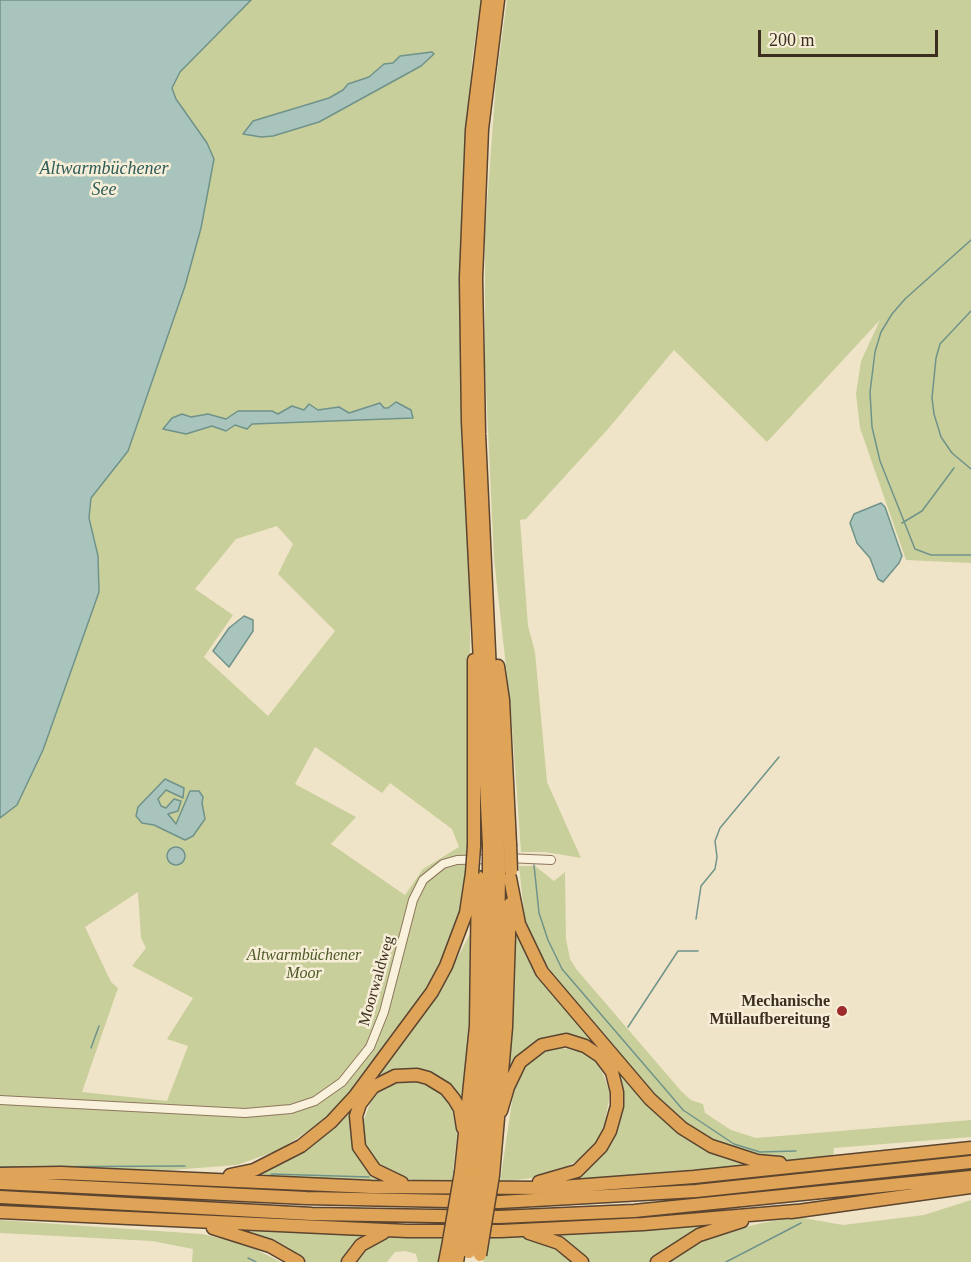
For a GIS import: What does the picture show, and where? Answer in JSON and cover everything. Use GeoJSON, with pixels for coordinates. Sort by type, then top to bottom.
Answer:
{"type":"FeatureCollection","features":[{"type":"Feature","properties":{"kind":"highway"},"geometry":{"type":"LineString","coordinates":[[488,0],[472,130],[466,278],[468,422],[490,845],[493,873],[510,951],[501,1111]]}},
{"type":"Feature","properties":{"kind":"highway"},"geometry":{"type":"LineString","coordinates":[[461,1257],[477,1174],[487,1027],[493,873],[490,845],[503,700],[486,583],[478,434],[476,278],[483,129],[498,0]]}},
{"type":"Feature","properties":{"kind":"highway"},"geometry":{"type":"LineString","coordinates":[[478,614],[473,679],[475,826],[490,845]]}},
{"type":"Feature","properties":{"kind":"highway"},"geometry":{"type":"LineString","coordinates":[[463,1159],[493,873]]}},
{"type":"Feature","properties":{"kind":"highway"},"geometry":{"type":"LineString","coordinates":[[493,873],[542,972],[667,1116],[697,1138],[740,1156],[777,1163],[823,1163]]}},
{"type":"Feature","properties":{"kind":"highway"},"geometry":{"type":"LineString","coordinates":[[163,1176],[237,1175],[254,1170],[301,1146],[331,1122],[355,1096],[432,992],[493,873]]}},
{"type":"Feature","properties":{"kind":"highway"},"geometry":{"type":"LineString","coordinates":[[461,1257],[477,1174],[501,1111],[507,1087],[520,1062],[530,1052],[554,1041],[575,1042],[593,1050],[606,1064],[615,1082],[615,1118],[601,1147],[590,1160],[564,1177],[499,1187]]}},
{"type":"Feature","properties":{"kind":"highway"},"geometry":{"type":"LineString","coordinates":[[414,1186],[384,1176],[366,1160],[359,1147],[355,1125],[360,1104],[374,1087],[383,1080],[395,1076],[417,1075],[446,1089],[454,1099],[463,1119],[463,1159],[477,1174]]}},
{"type":"Feature","properties":{"kind":"highway"},"geometry":{"type":"LineString","coordinates":[[0,1174],[163,1176],[290,1184],[548,1188],[694,1177],[971,1148]]}},
{"type":"Feature","properties":{"kind":"highway"},"geometry":{"type":"LineString","coordinates":[[0,1183],[306,1198],[488,1202],[696,1191],[971,1162]]}},
{"type":"Feature","properties":{"kind":"highway"},"geometry":{"type":"LineString","coordinates":[[0,1197],[323,1214],[499,1217],[644,1210],[971,1177]]}},
{"type":"Feature","properties":{"kind":"highway"},"geometry":{"type":"LineString","coordinates":[[306,1198],[454,1187]]}},
{"type":"Feature","properties":{"kind":"highway"},"geometry":{"type":"LineString","coordinates":[[0,1212],[407,1231],[501,1231],[644,1224],[796,1211],[971,1187]]}},
{"type":"Feature","properties":{"kind":"highway"},"geometry":{"type":"LineString","coordinates":[[657,1262],[699,1235],[729,1224],[796,1211]]}},
{"type":"Feature","properties":{"kind":"highway"},"geometry":{"type":"LineString","coordinates":[[177,1221],[238,1234],[270,1246],[298,1262]]}},
{"type":"Feature","properties":{"kind":"highway"},"geometry":{"type":"LineString","coordinates":[[348,1262],[361,1245],[371,1237],[407,1231]]}},
{"type":"Feature","properties":{"kind":"highway"},"geometry":{"type":"LineString","coordinates":[[501,1231],[546,1238],[569,1249],[582,1262]]}},
{"type":"Feature","properties":{"kind":"street","name":"Moorwaldweg"},"geometry":{"type":"LineString","coordinates":[[0,1100],[245,1113],[291,1109],[315,1101],[342,1082],[370,1047],[384,1012],[413,900],[423,880],[435,868],[458,860],[519,858],[551,860]]}},
{"type":"Feature","properties":{"kind":"green space","name":"Altwarmbüchener Moor"},"geometry":{"type":"Polygon","coordinates":[[[251,0],[481,0],[472,60],[460,263],[460,345],[470,606],[470,873],[455,938],[429,990],[352,1093],[323,1121],[279,1150],[237,1165],[159,1171],[0,1166],[0,818],[17,804],[43,750],[99,592],[98,556],[89,518],[91,498],[128,451],[185,286],[201,228],[214,159],[207,143],[176,99],[172,88],[180,72],[251,0]],[[277,526],[236,539],[195,589],[233,615],[204,657],[268,716],[335,631],[278,574],[293,544],[277,526]],[[315,747],[295,784],[356,817],[331,844],[405,895],[423,869],[459,847],[452,829],[390,783],[382,793],[315,747]],[[138,892],[85,927],[111,982],[118,988],[82,1092],[167,1101],[188,1046],[167,1039],[193,998],[132,966],[146,948],[141,938],[138,892]]]}},
{"type":"Feature","properties":{"kind":"green space"},"geometry":{"type":"Polygon","coordinates":[[[507,0],[971,0],[971,563],[906,560],[860,428],[856,394],[861,361],[880,320],[767,442],[674,350],[608,429],[526,519],[520,520],[528,626],[535,652],[547,782],[581,858],[545,852],[521,852],[511,711],[494,559],[485,367],[485,232],[496,81],[507,0]]]}},
{"type":"Feature","properties":{"kind":"green space"},"geometry":{"type":"Polygon","coordinates":[[[519,866],[535,866],[554,881],[565,872],[566,939],[570,959],[577,970],[682,1092],[691,1100],[703,1104],[705,1113],[731,1130],[756,1138],[971,1120],[971,1137],[834,1148],[833,1157],[791,1160],[767,1159],[698,1134],[669,1112],[558,984],[535,945],[525,922],[519,866]]]}},
{"type":"Feature","properties":{"kind":"green space"},"geometry":{"type":"Polygon","coordinates":[[[512,913],[525,946],[688,1136],[776,1165],[565,1182],[563,1180],[605,1147],[616,1072],[560,1037],[507,1077],[512,913]]]}},
{"type":"Feature","properties":{"kind":"green space"},"geometry":{"type":"Polygon","coordinates":[[[473,928],[469,1068],[465,1107],[429,1075],[373,1086],[353,1137],[392,1184],[241,1179],[299,1155],[348,1115],[441,989],[473,928]]]}},
{"type":"Feature","properties":{"kind":"green space"},"geometry":{"type":"Polygon","coordinates":[[[556,1047],[583,1052],[596,1062],[610,1093],[604,1129],[587,1155],[561,1170],[540,1177],[500,1182],[514,1088],[524,1065],[545,1049],[556,1047]]]}},
{"type":"Feature","properties":{"kind":"green space"},"geometry":{"type":"Polygon","coordinates":[[[410,1079],[435,1088],[451,1103],[457,1135],[452,1181],[416,1181],[395,1176],[377,1165],[366,1150],[363,1135],[364,1119],[373,1096],[390,1083],[410,1079]]]}},
{"type":"Feature","properties":{"kind":"green space"},"geometry":{"type":"Polygon","coordinates":[[[971,1200],[971,1262],[663,1262],[699,1238],[762,1223],[798,1217],[843,1225],[924,1215],[971,1200]]]}},
{"type":"Feature","properties":{"kind":"green space"},"geometry":{"type":"Polygon","coordinates":[[[0,1220],[202,1234],[245,1244],[281,1262],[192,1262],[193,1249],[152,1241],[0,1233],[0,1220]]]}},
{"type":"Feature","properties":{"kind":"green space"},"geometry":{"type":"Polygon","coordinates":[[[724,1220],[651,1262],[587,1262],[551,1234],[724,1220]]]}},
{"type":"Feature","properties":{"kind":"green space"},"geometry":{"type":"Polygon","coordinates":[[[226,1227],[378,1232],[346,1262],[305,1262],[287,1250],[226,1227]]]}},
{"type":"Feature","properties":{"kind":"green space"},"geometry":{"type":"Polygon","coordinates":[[[445,1235],[441,1262],[418,1262],[416,1254],[405,1251],[395,1252],[387,1262],[352,1262],[355,1257],[384,1236],[445,1235]]]}},
{"type":"Feature","properties":{"kind":"green space"},"geometry":{"type":"Polygon","coordinates":[[[489,1236],[525,1237],[554,1244],[579,1262],[483,1262],[489,1236]]]}},
{"type":"Feature","properties":{"kind":"water","name":"Altwarmbüchener See"},"geometry":{"type":"Polygon","coordinates":[[[0,0],[251,0],[180,72],[172,88],[176,99],[207,143],[214,159],[201,228],[185,286],[128,451],[91,498],[89,518],[98,556],[99,592],[43,750],[17,805],[0,818],[0,0]]]}},
{"type":"Feature","properties":{"kind":"water"},"geometry":{"type":"Polygon","coordinates":[[[432,52],[434,54],[421,66],[319,122],[273,136],[243,134],[253,121],[329,98],[343,90],[348,84],[369,77],[384,64],[393,63],[400,56],[432,52]]]}},
{"type":"Feature","properties":{"kind":"water"},"geometry":{"type":"Polygon","coordinates":[[[396,402],[411,410],[413,418],[252,424],[247,429],[235,425],[226,431],[212,426],[186,434],[163,429],[172,418],[182,414],[191,417],[208,414],[226,419],[238,411],[272,411],[278,414],[292,406],[304,410],[309,404],[318,410],[339,407],[349,413],[380,403],[384,408],[388,408],[396,402]]]}},
{"type":"Feature","properties":{"kind":"water"},"geometry":{"type":"Polygon","coordinates":[[[881,503],[885,507],[902,556],[883,582],[878,579],[870,558],[857,543],[850,523],[854,514],[881,503]]]}},
{"type":"Feature","properties":{"kind":"water"},"geometry":{"type":"Polygon","coordinates":[[[244,616],[253,620],[253,631],[229,667],[213,651],[229,628],[244,616]]]}},
{"type":"Feature","properties":{"kind":"water"},"geometry":{"type":"Polygon","coordinates":[[[165,779],[184,788],[183,798],[166,790],[158,799],[161,806],[166,808],[174,799],[181,801],[178,811],[168,814],[176,824],[190,791],[199,791],[203,797],[205,819],[193,836],[185,840],[154,825],[142,823],[136,816],[138,807],[165,779]]]}},
{"type":"Feature","properties":{"kind":"water"},"geometry":{"type":"Polygon","coordinates":[[[176,847],[182,850],[185,856],[182,862],[176,865],[170,862],[167,856],[170,850],[176,847]]]}},
{"type":"Feature","properties":{"kind":"waterway"},"geometry":{"type":"LineString","coordinates":[[971,240],[905,299],[892,314],[881,332],[875,352],[870,392],[872,427],[880,461],[915,549],[931,555],[971,555]]}},
{"type":"Feature","properties":{"kind":"waterway"},"geometry":{"type":"LineString","coordinates":[[971,311],[940,344],[936,358],[932,398],[941,437],[952,453],[971,469]]}},
{"type":"Feature","properties":{"kind":"waterway"},"geometry":{"type":"LineString","coordinates":[[902,523],[922,511],[954,468]]}},
{"type":"Feature","properties":{"kind":"waterway"},"geometry":{"type":"LineString","coordinates":[[696,919],[701,886],[715,869],[717,857],[715,841],[720,828],[779,757]]}},
{"type":"Feature","properties":{"kind":"waterway"},"geometry":{"type":"LineString","coordinates":[[534,865],[539,913],[548,940],[562,969],[683,1110],[734,1144],[760,1152],[796,1151]]}},
{"type":"Feature","properties":{"kind":"waterway"},"geometry":{"type":"LineString","coordinates":[[628,1027],[678,951],[698,951]]}},
{"type":"Feature","properties":{"kind":"waterway"},"geometry":{"type":"LineString","coordinates":[[91,1048],[99,1026]]}},
{"type":"Feature","properties":{"kind":"waterway"},"geometry":{"type":"LineString","coordinates":[[0,1167],[185,1166]]}},
{"type":"Feature","properties":{"kind":"waterway"},"geometry":{"type":"LineString","coordinates":[[271,1174],[369,1177]]}},
{"type":"Feature","properties":{"kind":"waterway"},"geometry":{"type":"LineString","coordinates":[[726,1262],[801,1223]]}},
{"type":"Feature","properties":{"kind":"waterway"},"geometry":{"type":"LineString","coordinates":[[248,1258],[256,1262]]}},
{"type":"Feature","properties":{"kind":"place","name":"Mechanische Müllaufbereitung"},"geometry":{"type":"Point","coordinates":[842,1011]}}]}
